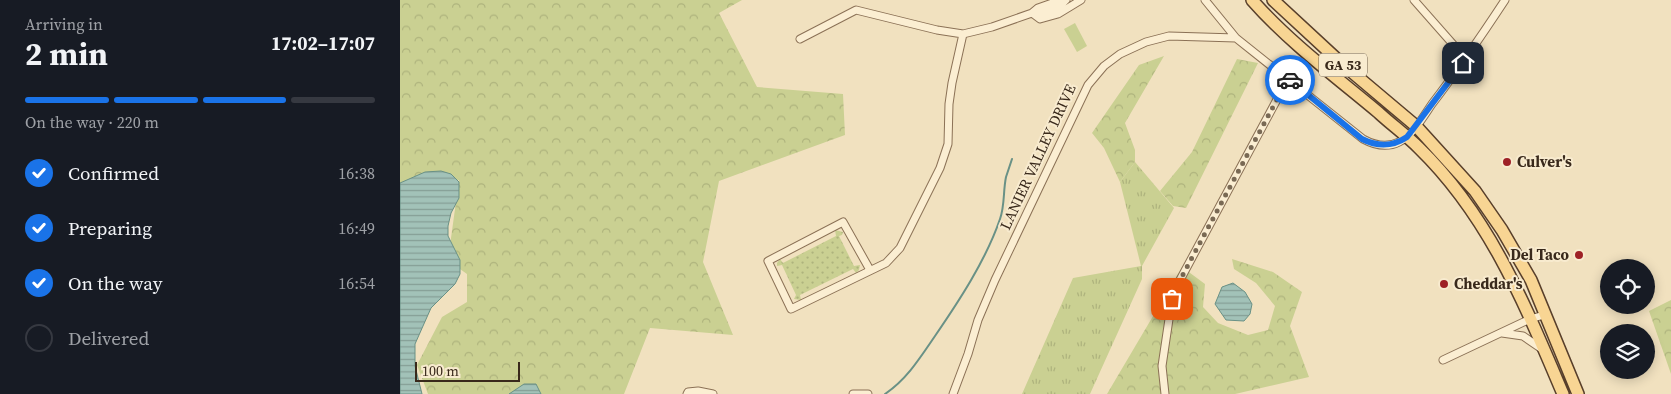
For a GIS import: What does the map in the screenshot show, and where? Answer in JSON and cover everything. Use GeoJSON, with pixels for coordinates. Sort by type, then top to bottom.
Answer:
{"type":"FeatureCollection","features":[{"type":"Feature","properties":{"kind":"main road","name":"GA 53"},"geometry":{"type":"LineString","coordinates":[[1252,0],[1330,73],[1407,137],[1444,175],[1484,229],[1500,256],[1563,394]]}},
{"type":"Feature","properties":{"kind":"main road","name":"GA 53"},"geometry":{"type":"LineString","coordinates":[[1273,0],[1340,62],[1416,126],[1460,173],[1482,201],[1508,240],[1531,280],[1578,394]]}},
{"type":"Feature","properties":{"kind":"street"},"geometry":{"type":"LineString","coordinates":[[1056,9],[1061,0]]}},
{"type":"Feature","properties":{"kind":"street"},"geometry":{"type":"LineString","coordinates":[[1032,13],[1040,19],[1066,0]]}},
{"type":"Feature","properties":{"kind":"street"},"geometry":{"type":"LineString","coordinates":[[800,39],[856,10],[937,30],[963,34],[1032,13],[1038,8],[1056,9],[1081,0]]}},
{"type":"Feature","properties":{"kind":"street"},"geometry":{"type":"LineString","coordinates":[[1205,0],[1236,38],[1362,139],[1380,146],[1399,142],[1407,137],[1466,59],[1506,0]]}},
{"type":"Feature","properties":{"kind":"street"},"geometry":{"type":"LineString","coordinates":[[1414,0],[1466,59]]}},
{"type":"Feature","properties":{"kind":"street"},"geometry":{"type":"LineString","coordinates":[[870,270],[843,222],[768,261],[791,309],[870,270],[886,262],[900,248],[940,168],[948,144],[951,88],[963,34]]}},
{"type":"Feature","properties":{"kind":"street","name":"LANIER VALLEY DRIVE"},"geometry":{"type":"LineString","coordinates":[[953,394],[991,288],[1088,84],[1104,66],[1120,54],[1146,42],[1169,36],[1236,38]]}},
{"type":"Feature","properties":{"kind":"street"},"geometry":{"type":"LineString","coordinates":[[1163,392],[1162,366],[1172,299],[1180,280],[1288,79]]}},
{"type":"Feature","properties":{"kind":"street"},"geometry":{"type":"LineString","coordinates":[[1443,360],[1544,314]]}},
{"type":"Feature","properties":{"kind":"street"},"geometry":{"type":"LineString","coordinates":[[1502,332],[1523,336],[1544,351]]}},
{"type":"Feature","properties":{"kind":"street"},"geometry":{"type":"LineString","coordinates":[[687,394],[688,392],[698,391],[712,394]]}},
{"type":"Feature","properties":{"kind":"street"},"geometry":{"type":"LineString","coordinates":[[853,394],[868,394]]}},
{"type":"Feature","properties":{"kind":"green space"},"geometry":{"type":"Polygon","coordinates":[[[400,0],[742,0],[719,13],[757,87],[843,94],[845,135],[719,181],[703,262],[733,335],[650,328],[624,394],[428,394],[417,365],[442,317],[467,302],[467,274],[450,262],[451,238],[459,180],[440,179],[400,192],[400,0]]]}},
{"type":"Feature","properties":{"kind":"green space"},"geometry":{"type":"Polygon","coordinates":[[[1075,23],[1087,46],[1077,52],[1064,29],[1075,23]]]}},
{"type":"Feature","properties":{"kind":"green space"},"geometry":{"type":"Polygon","coordinates":[[[1164,56],[1125,123],[1135,150],[1135,162],[1120,182],[1104,148],[1092,133],[1139,65],[1164,56]]]}},
{"type":"Feature","properties":{"kind":"green space"},"geometry":{"type":"Polygon","coordinates":[[[1237,59],[1258,63],[1186,208],[1173,206],[1160,191],[1192,152],[1237,59]]]}},
{"type":"Feature","properties":{"kind":"green space"},"geometry":{"type":"Polygon","coordinates":[[[1135,162],[1174,208],[1142,266],[1142,279],[1090,394],[1022,394],[1073,278],[1141,266],[1120,182],[1135,162]]]}},
{"type":"Feature","properties":{"kind":"green space"},"geometry":{"type":"Polygon","coordinates":[[[835,230],[843,232],[839,236],[854,266],[860,265],[859,270],[856,273],[853,269],[800,295],[801,300],[794,299],[796,295],[782,265],[777,266],[777,263],[780,259],[783,263],[836,236],[835,230]]]}},
{"type":"Feature","properties":{"kind":"green space"},"geometry":{"type":"Polygon","coordinates":[[[1232,259],[1273,272],[1302,292],[1290,326],[1309,377],[1235,394],[1107,394],[1182,267],[1205,284],[1203,307],[1218,323],[1248,335],[1268,330],[1275,306],[1256,283],[1234,269],[1232,259]]]}},
{"type":"Feature","properties":{"kind":"green space"},"geometry":{"type":"Polygon","coordinates":[[[1671,300],[1671,374],[1650,314],[1655,314],[1655,308],[1671,300]]]}},
{"type":"Feature","properties":{"kind":"water"},"geometry":{"type":"Polygon","coordinates":[[[441,171],[451,174],[459,182],[459,198],[451,213],[448,236],[460,260],[460,274],[455,284],[431,308],[415,344],[415,366],[422,394],[400,394],[400,183],[425,172],[441,171]]]}},
{"type":"Feature","properties":{"kind":"water"},"geometry":{"type":"Polygon","coordinates":[[[1233,283],[1245,292],[1252,304],[1250,314],[1244,321],[1226,320],[1215,304],[1222,287],[1233,283]]]}},
{"type":"Feature","properties":{"kind":"water"},"geometry":{"type":"Polygon","coordinates":[[[524,384],[536,384],[541,394],[509,394],[524,384]]]}},
{"type":"Feature","properties":{"kind":"waterway"},"geometry":{"type":"LineString","coordinates":[[885,394],[907,375],[953,309],[980,265],[1000,219],[1006,177],[1012,159]]}},
{"type":"Feature","properties":{"kind":"way so far"},"geometry":{"type":"LineString","coordinates":[[1172,299],[1180,280],[1288,79],[1290,80]]}},
{"type":"Feature","properties":{"kind":"place","name":"Culver's"},"geometry":{"type":"Point","coordinates":[1507,162]}},
{"type":"Feature","properties":{"kind":"place","name":"Del Taco"},"geometry":{"type":"Point","coordinates":[1579,255]}},
{"type":"Feature","properties":{"kind":"place","name":"Cheddar's"},"geometry":{"type":"Point","coordinates":[1444,284]}},
{"type":"Feature","properties":{"kind":"route"},"geometry":{"type":"LineString","coordinates":[[1290,80],[1362,139],[1380,146],[1399,142],[1407,137],[1463,63]]}}]}
